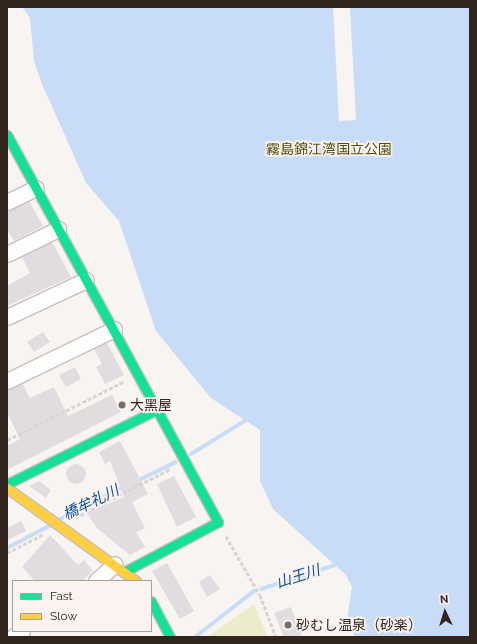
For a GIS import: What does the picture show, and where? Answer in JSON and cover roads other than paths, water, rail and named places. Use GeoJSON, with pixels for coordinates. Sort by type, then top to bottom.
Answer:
{"type":"FeatureCollection","features":[{"type":"Feature","properties":{"kind":"street"},"geometry":{"type":"LineString","coordinates":[[7,135],[218,522],[98,580]]}},
{"type":"Feature","properties":{"kind":"street"},"geometry":{"type":"LineString","coordinates":[[7,202],[36,188]]}},
{"type":"Feature","properties":{"kind":"street"},"geometry":{"type":"LineString","coordinates":[[7,254],[58,229]]}},
{"type":"Feature","properties":{"kind":"street"},"geometry":{"type":"LineString","coordinates":[[7,317],[86,280]]}},
{"type":"Feature","properties":{"kind":"street"},"geometry":{"type":"LineString","coordinates":[[7,381],[114,330]]}},
{"type":"Feature","properties":{"kind":"street"},"geometry":{"type":"LineString","coordinates":[[7,484],[156,410]]}},
{"type":"Feature","properties":{"kind":"street"},"geometry":{"type":"LineString","coordinates":[[7,488],[58,526],[136,580]]}},
{"type":"Feature","properties":{"kind":"street"},"geometry":{"type":"LineString","coordinates":[[152,603],[167,636]]}},
{"type":"Feature","properties":{"kind":"water","name":"霧島錦江湾国立公園"},"geometry":{"type":"Polygon","coordinates":[[[22,7],[470,7],[470,637],[356,637],[350,630],[348,614],[352,587],[346,575],[273,509],[260,481],[260,430],[211,398],[156,331],[119,221],[86,183],[42,84],[34,61],[30,18],[22,7]]]}},
{"type":"Feature","properties":{"kind":"waterway","name":"橋牟礼川"},"geometry":{"type":"LineString","coordinates":[[191,454],[248,419]]}},
{"type":"Feature","properties":{"kind":"waterway","name":"橋牟礼川"},"geometry":{"type":"LineString","coordinates":[[137,481],[176,462]]}},
{"type":"Feature","properties":{"kind":"waterway","name":"橋牟礼川"},"geometry":{"type":"LineString","coordinates":[[60,519],[125,486]]}},
{"type":"Feature","properties":{"kind":"waterway","name":"橋牟礼川"},"geometry":{"type":"LineString","coordinates":[[7,548],[49,526]]}},
{"type":"Feature","properties":{"kind":"waterway","name":"山王川"},"geometry":{"type":"LineString","coordinates":[[261,589],[335,565]]}},
{"type":"Feature","properties":{"kind":"waterway","name":"山王川"},"geometry":{"type":"LineString","coordinates":[[195,637],[254,591]]}},
{"type":"Feature","properties":{"kind":"place","name":"大黑屋"},"geometry":{"type":"Point","coordinates":[122,405]}},
{"type":"Feature","properties":{"kind":"place","name":"砂むし温泉（砂楽）"},"geometry":{"type":"Point","coordinates":[288,625]}}]}
